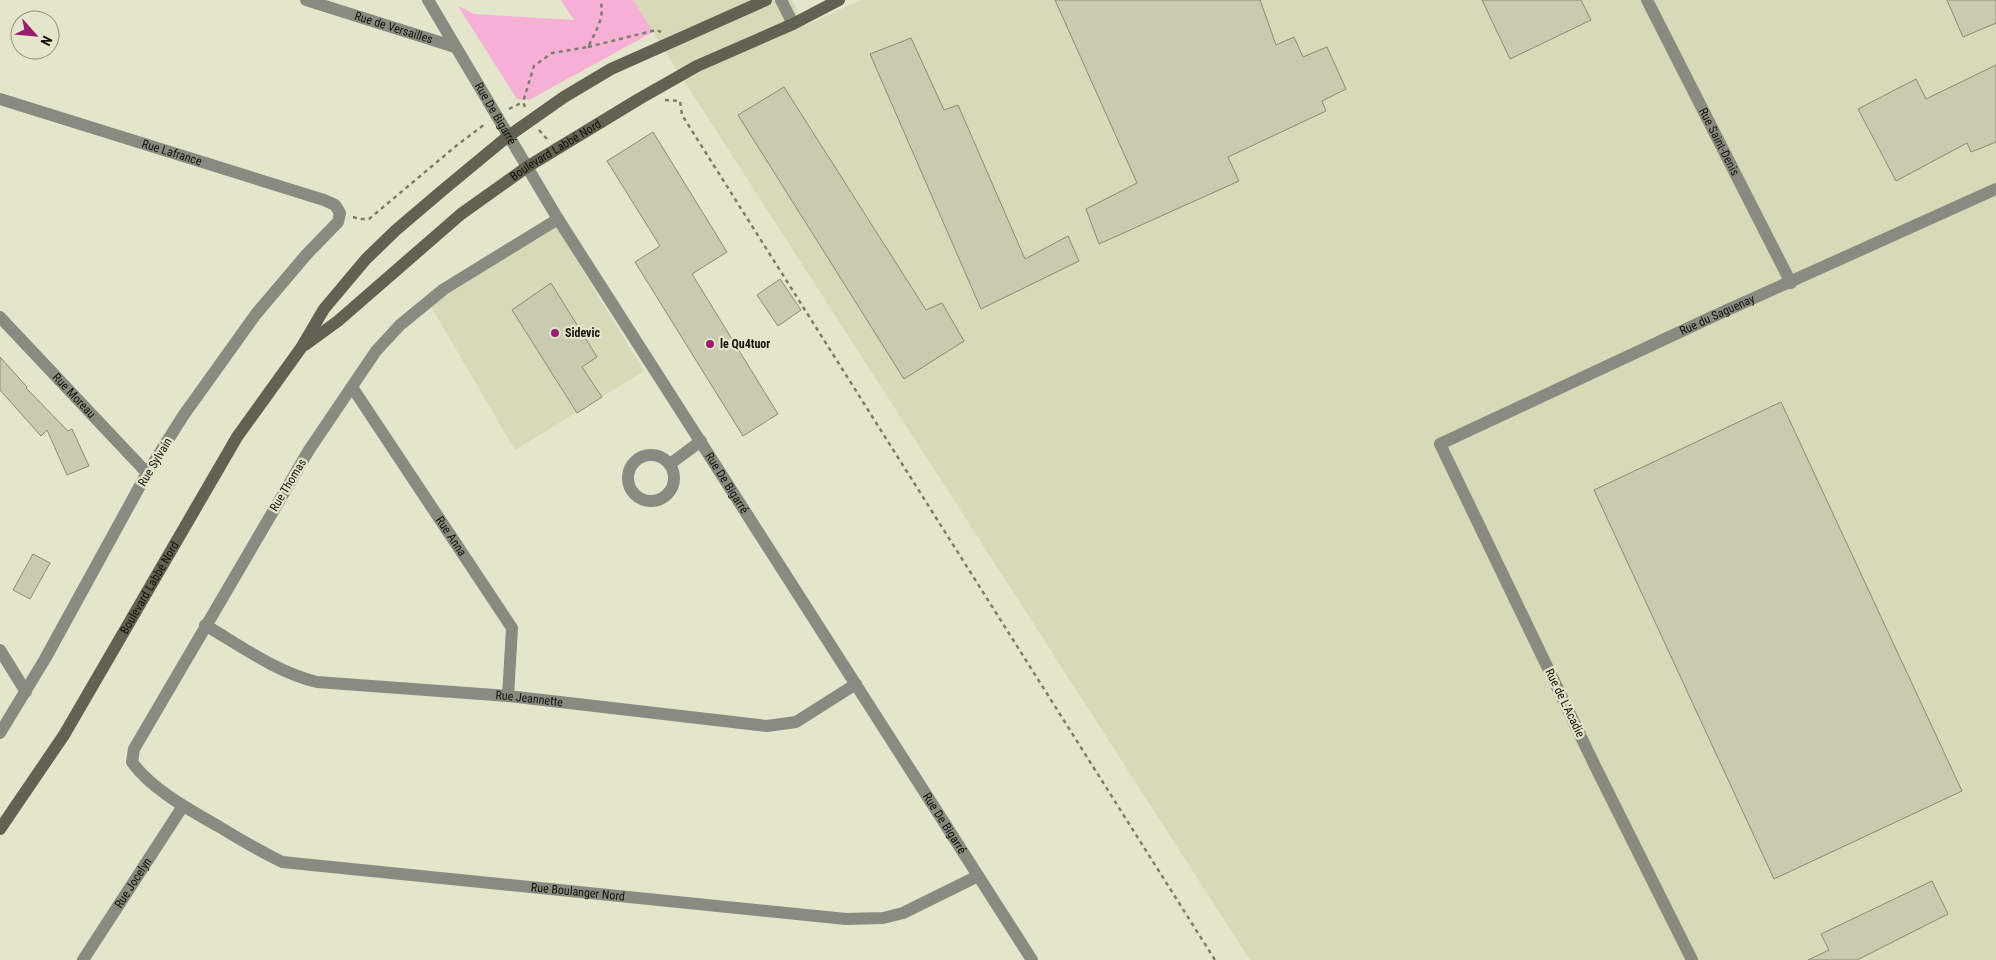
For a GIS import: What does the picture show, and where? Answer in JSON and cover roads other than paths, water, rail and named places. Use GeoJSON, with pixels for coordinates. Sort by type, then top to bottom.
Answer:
{"type":"FeatureCollection","features":[{"type":"Feature","properties":{"kind":"main road","name":"Boulevard Labbé Nord"},"geometry":{"type":"LineString","coordinates":[[0,828],[64,734],[237,437],[301,348],[324,309],[366,259],[442,190],[507,137],[564,97],[611,69],[766,0]]}},
{"type":"Feature","properties":{"kind":"main road","name":"Boulevard Labbé Nord"},"geometry":{"type":"LineString","coordinates":[[301,348],[338,321],[461,214],[527,168],[639,99],[697,66],[793,24],[839,0]]}},
{"type":"Feature","properties":{"kind":"street","name":"Rue de Versailles"},"geometry":{"type":"LineString","coordinates":[[306,0],[455,46]]}},
{"type":"Feature","properties":{"kind":"street","name":"Rue De Bigarré"},"geometry":{"type":"LineString","coordinates":[[428,0],[507,137],[558,219],[1032,960]]}},
{"type":"Feature","properties":{"kind":"street"},"geometry":{"type":"LineString","coordinates":[[781,0],[793,24]]}},
{"type":"Feature","properties":{"kind":"street","name":"Rue Saint-Denis"},"geometry":{"type":"LineString","coordinates":[[1647,0],[1791,282]]}},
{"type":"Feature","properties":{"kind":"street","name":"Rue Lafrance"},"geometry":{"type":"LineString","coordinates":[[0,99],[324,200],[335,205],[340,213]]}},
{"type":"Feature","properties":{"kind":"street","name":"Rue du Saguenay"},"geometry":{"type":"LineString","coordinates":[[1440,444],[1697,324],[1996,189]]}},
{"type":"Feature","properties":{"kind":"street","name":"Rue Sylvain"},"geometry":{"type":"LineString","coordinates":[[0,733],[26,692],[147,473],[183,416],[238,337],[294,269],[338,222],[340,213]]}},
{"type":"Feature","properties":{"kind":"street","name":"Rue Thomas"},"geometry":{"type":"LineString","coordinates":[[183,806],[139,773],[132,762],[134,749],[309,450],[376,351],[400,325],[444,289],[558,219]]}},
{"type":"Feature","properties":{"kind":"street","name":"Rue Moreau"},"geometry":{"type":"LineString","coordinates":[[0,317],[147,473]]}},
{"type":"Feature","properties":{"kind":"street","name":"Rue Anna"},"geometry":{"type":"LineString","coordinates":[[352,386],[512,628],[508,696]]}},
{"type":"Feature","properties":{"kind":"street"},"geometry":{"type":"LineString","coordinates":[[670,464],[701,441]]}},
{"type":"Feature","properties":{"kind":"street","name":"Rue de L'Acadie"},"geometry":{"type":"LineString","coordinates":[[1440,444],[1595,766],[1692,960]]}},
{"type":"Feature","properties":{"kind":"street","name":"Rue Jeannette"},"geometry":{"type":"LineString","coordinates":[[205,625],[278,668],[298,678],[317,682],[508,696],[767,726],[796,722],[856,684]]}},
{"type":"Feature","properties":{"kind":"street"},"geometry":{"type":"LineString","coordinates":[[0,650],[26,692]]}},
{"type":"Feature","properties":{"kind":"street","name":"Rue Boulanger Nord"},"geometry":{"type":"LineString","coordinates":[[183,806],[282,862],[846,919],[883,918],[903,913],[978,876]]}},
{"type":"Feature","properties":{"kind":"street","name":"Rue Jocelyn"},"geometry":{"type":"LineString","coordinates":[[83,960],[183,806]]}},
{"type":"Feature","properties":{"kind":"place","name":"Sidevic"},"geometry":{"type":"Point","coordinates":[555,333]}},
{"type":"Feature","properties":{"kind":"place","name":"le Qu4tuor"},"geometry":{"type":"Point","coordinates":[710,344]}}]}
